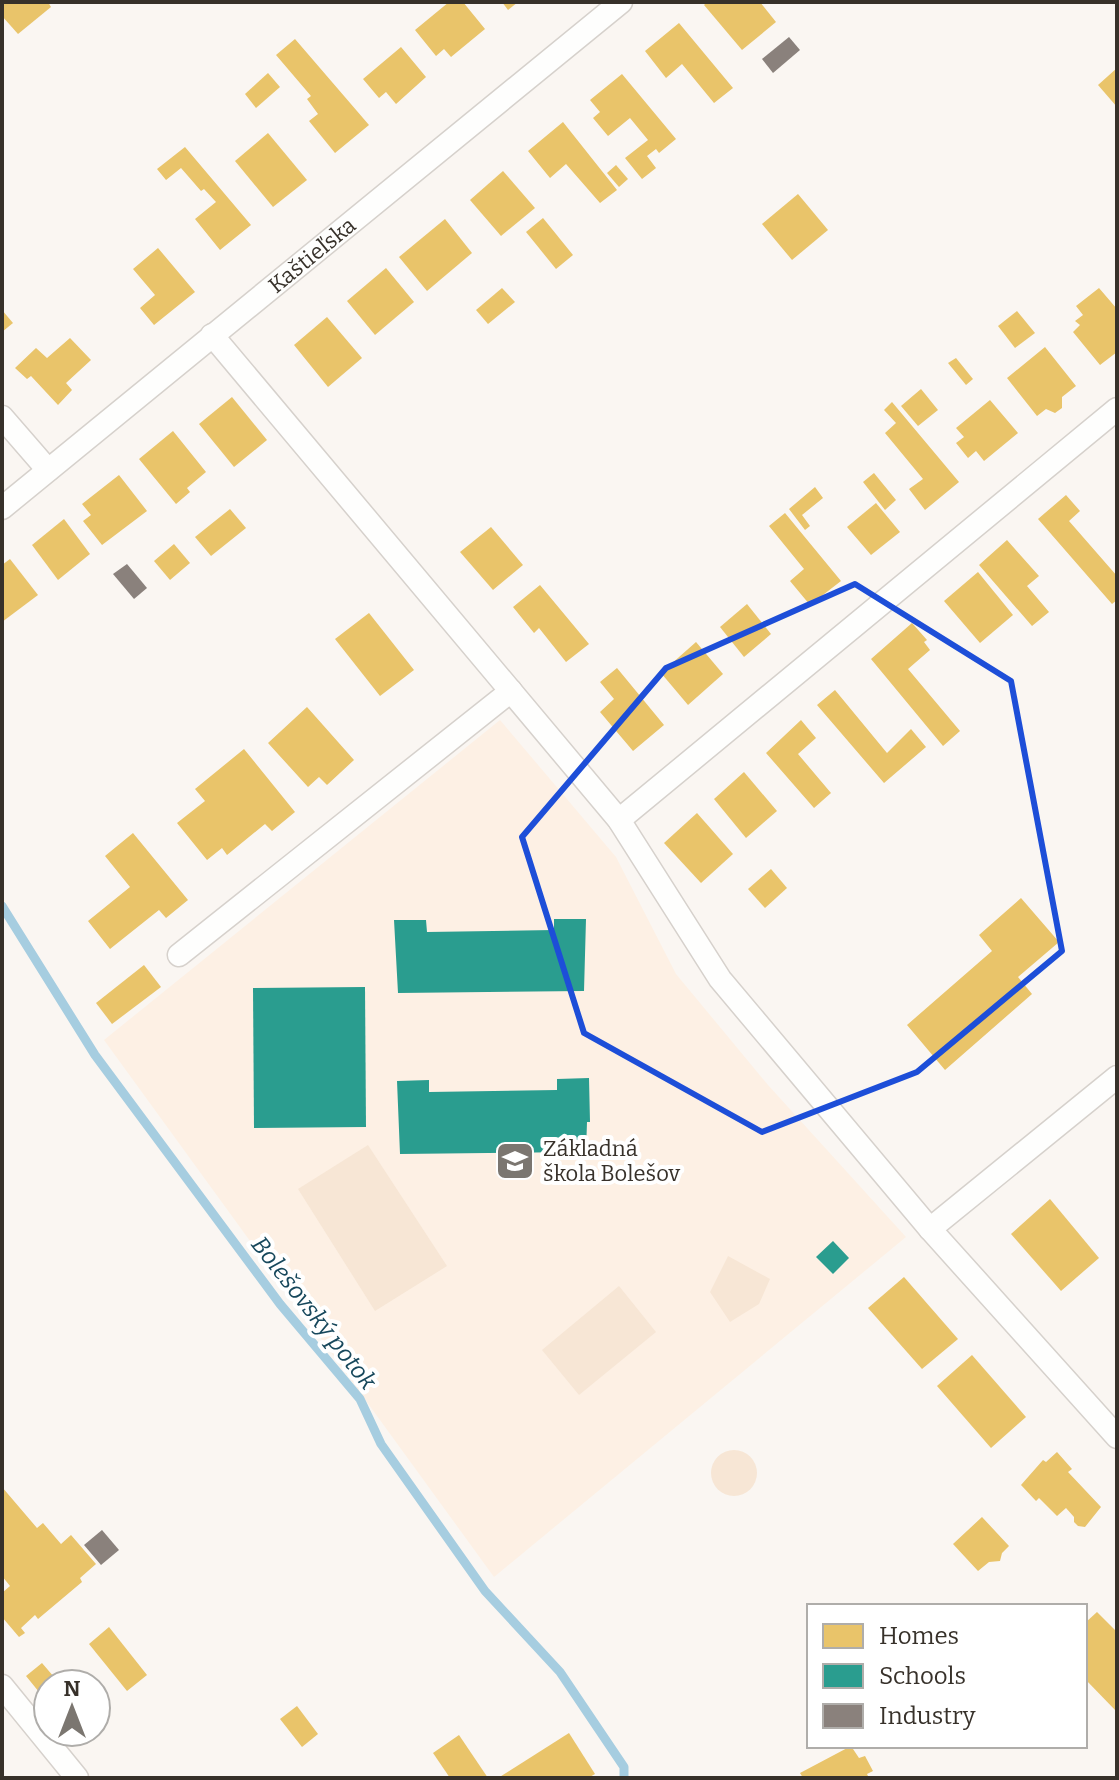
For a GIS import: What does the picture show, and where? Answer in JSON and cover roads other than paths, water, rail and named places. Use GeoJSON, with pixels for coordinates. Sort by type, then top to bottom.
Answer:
{"type":"FeatureCollection","features":[{"type":"Feature","properties":{"kind":"street","name":"Kaštieľska"},"geometry":{"type":"LineString","coordinates":[[2,508],[621,2]]}},
{"type":"Feature","properties":{"kind":"street"},"geometry":{"type":"LineString","coordinates":[[212,335],[619,820],[720,979],[930,1229],[1117,1437]]}},
{"type":"Feature","properties":{"kind":"street"},"geometry":{"type":"LineString","coordinates":[[619,820],[1117,409]]}},
{"type":"Feature","properties":{"kind":"street"},"geometry":{"type":"LineString","coordinates":[[2,417],[48,470]]}},
{"type":"Feature","properties":{"kind":"street"},"geometry":{"type":"LineString","coordinates":[[179,955],[511,691]]}},
{"type":"Feature","properties":{"kind":"street"},"geometry":{"type":"LineString","coordinates":[[930,1229],[1117,1077]]}},
{"type":"Feature","properties":{"kind":"street"},"geometry":{"type":"LineString","coordinates":[[2,1686],[77,1778]]}},
{"type":"Feature","properties":{"kind":"waterway","name":"Bolešovský potok"},"geometry":{"type":"LineString","coordinates":[[2,906],[95,1055],[280,1304],[360,1399],[381,1444],[485,1591],[560,1672],[624,1767],[624,1778]]}},
{"type":"Feature","properties":{"kind":"place","name":"Základná škola Bolešov"},"geometry":{"type":"Point","coordinates":[515,1161]}}]}
